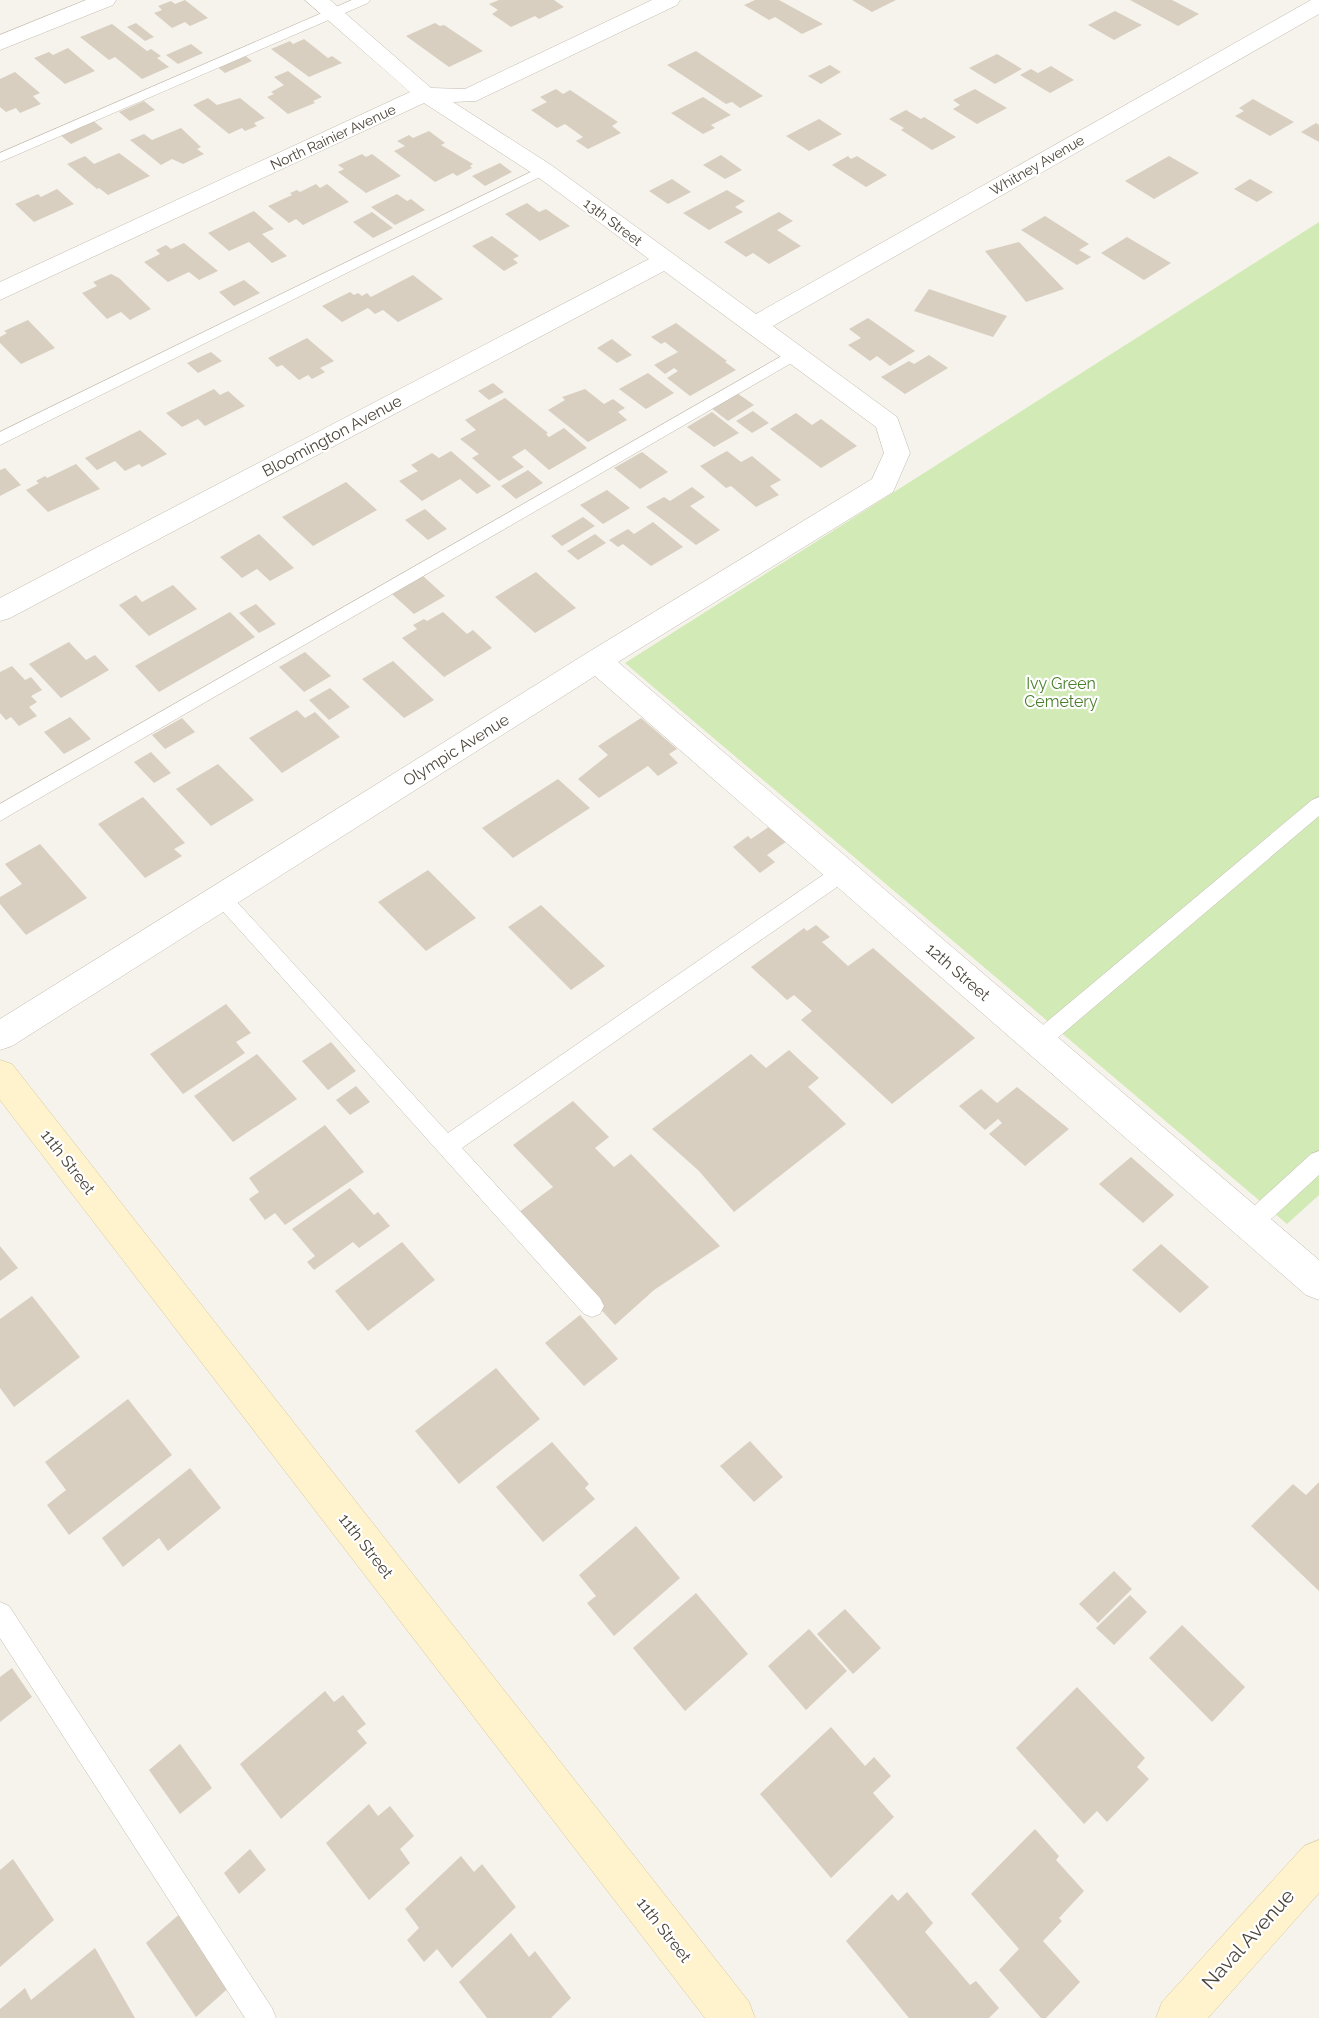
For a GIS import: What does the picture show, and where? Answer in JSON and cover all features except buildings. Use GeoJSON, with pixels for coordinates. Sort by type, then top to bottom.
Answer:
{"type":"FeatureCollection","features":[{"type":"Feature","properties":{"kind":"main road","name":"11th Street"},"geometry":{"type":"LineString","coordinates":[[0,1074],[733,2018]]}},
{"type":"Feature","properties":{"kind":"main road","name":"Naval Avenue"},"geometry":{"type":"LineString","coordinates":[[1178,2018],[1319,1861]]}},
{"type":"Feature","properties":{"kind":"street"},"geometry":{"type":"LineString","coordinates":[[0,43],[105,0]]}},
{"type":"Feature","properties":{"kind":"street","name":"North Rainier Avenue"},"geometry":{"type":"LineString","coordinates":[[0,292],[425,94],[468,96],[669,0]]}},
{"type":"Feature","properties":{"kind":"street","name":"Whitney Avenue"},"geometry":{"type":"LineString","coordinates":[[754,326],[1319,4]]}},
{"type":"Feature","properties":{"kind":"street","name":"13th Street"},"geometry":{"type":"LineString","coordinates":[[325,6],[425,94],[543,170],[664,261],[888,423],[897,453]]}},
{"type":"Feature","properties":{"kind":"street","name":"Bloomington Avenue"},"geometry":{"type":"LineString","coordinates":[[0,611],[664,261]]}},
{"type":"Feature","properties":{"kind":"street","name":"Olympic Avenue"},"geometry":{"type":"LineString","coordinates":[[0,1036],[597,661],[883,485],[897,453]]}},
{"type":"Feature","properties":{"kind":"street","name":"12th Street"},"geometry":{"type":"LineString","coordinates":[[597,661],[1319,1283]]}},
{"type":"Feature","properties":{"kind":"lane"},"geometry":{"type":"LineString","coordinates":[[0,158],[325,6],[363,0]]}},
{"type":"Feature","properties":{"kind":"lane"},"geometry":{"type":"LineString","coordinates":[[0,439],[543,170]]}},
{"type":"Feature","properties":{"kind":"lane"},"geometry":{"type":"LineString","coordinates":[[0,813],[794,354]]}},
{"type":"Feature","properties":{"kind":"lane"},"geometry":{"type":"LineString","coordinates":[[1039,1041],[1319,806]]}},
{"type":"Feature","properties":{"kind":"lane"},"geometry":{"type":"LineString","coordinates":[[447,1146],[843,872]]}},
{"type":"Feature","properties":{"kind":"lane"},"geometry":{"type":"LineString","coordinates":[[220,897],[592,1306]]}},
{"type":"Feature","properties":{"kind":"lane"},"geometry":{"type":"LineString","coordinates":[[1251,1223],[1319,1161]]}},
{"type":"Feature","properties":{"kind":"lane"},"geometry":{"type":"LineString","coordinates":[[0,1615],[262,2018]]}},
{"type":"Feature","properties":{"kind":"green space","name":"Ivy Green Cemetery"},"geometry":{"type":"Polygon","coordinates":[[[1319,222],[1319,1195],[1287,1224],[625,663],[1319,222]]]}}]}
